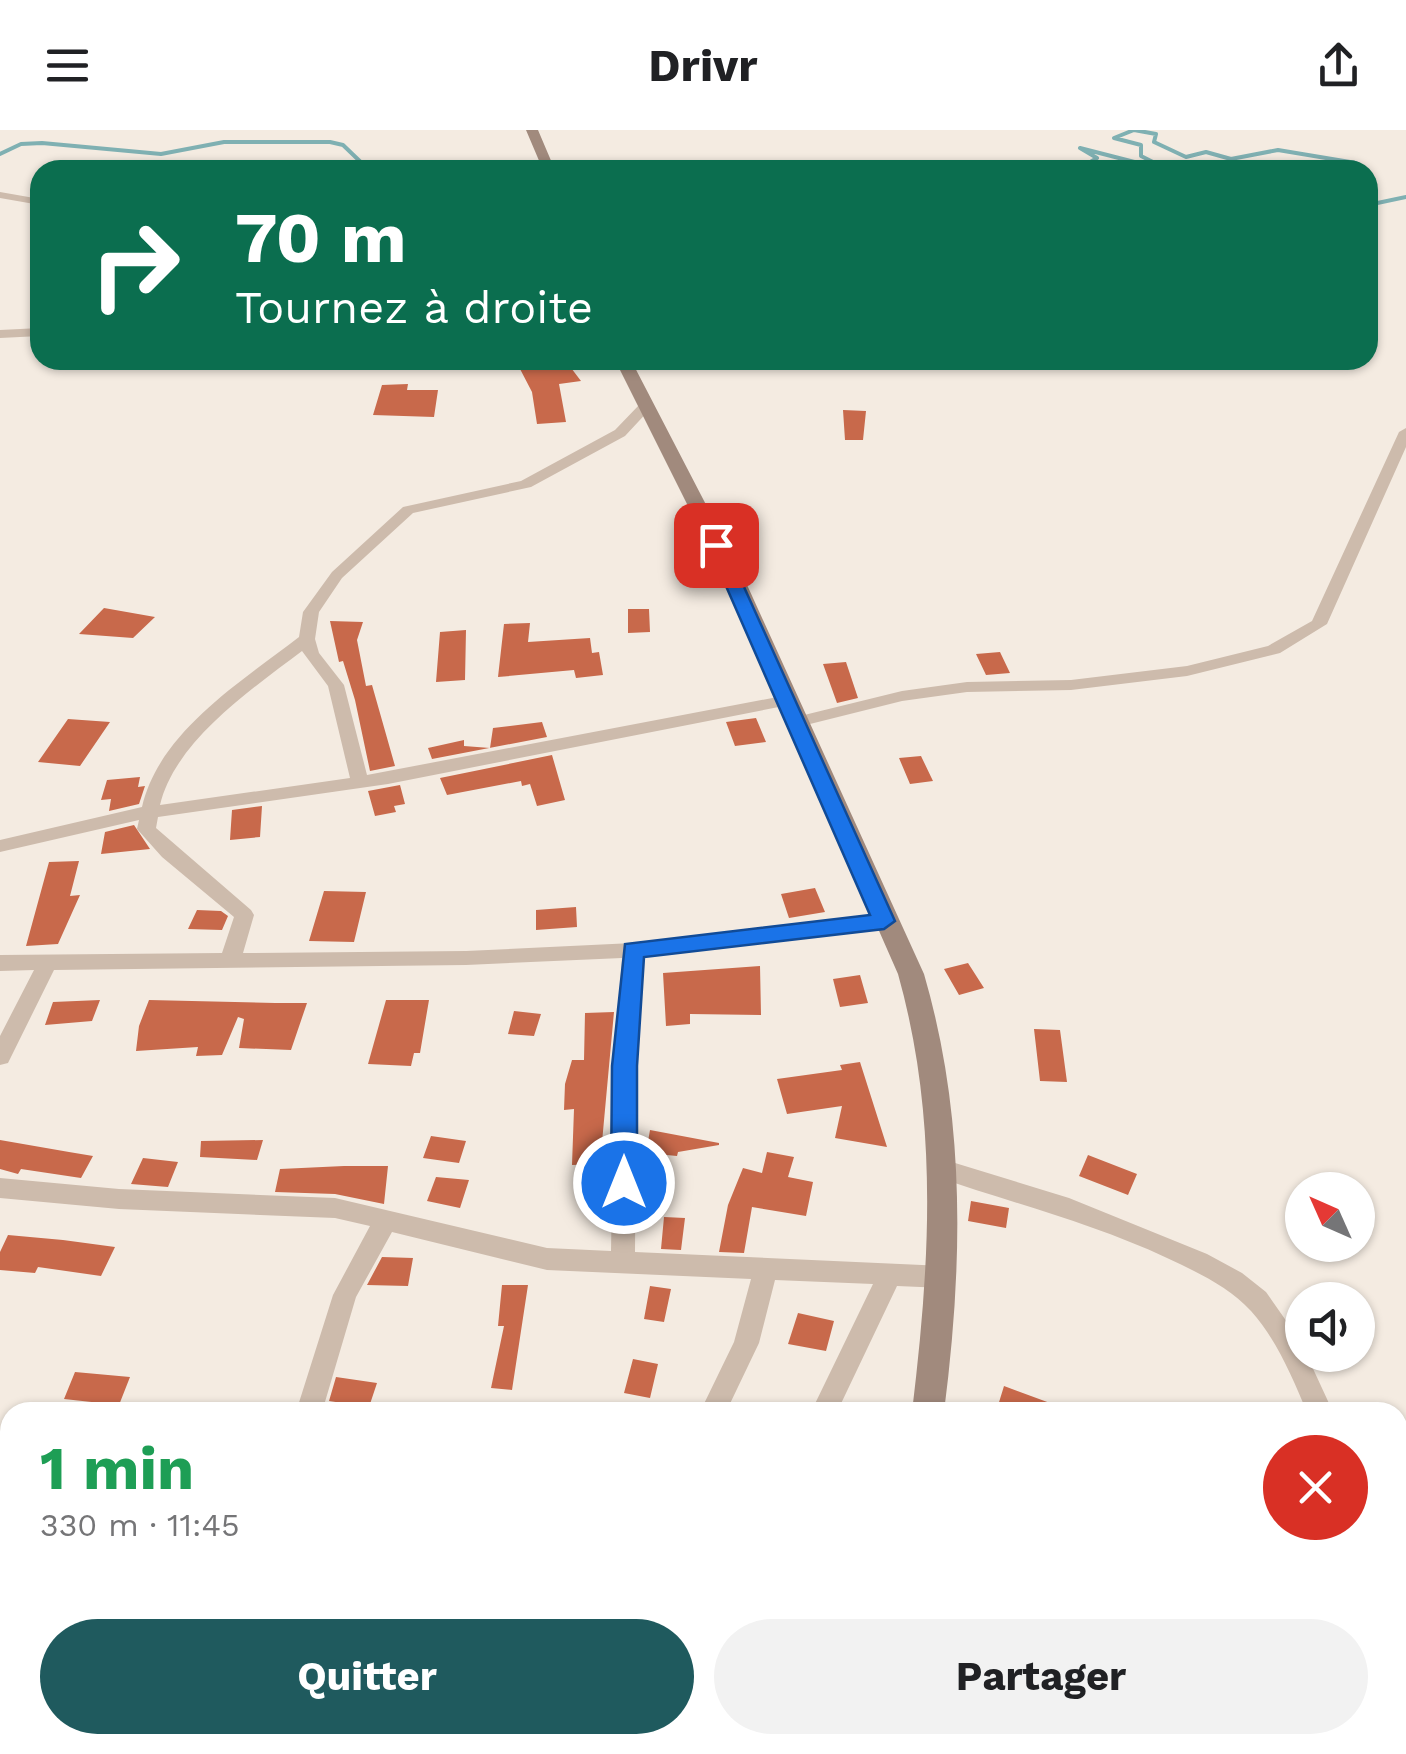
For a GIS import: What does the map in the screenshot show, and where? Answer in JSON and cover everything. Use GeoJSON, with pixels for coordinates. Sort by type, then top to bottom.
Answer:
{"type":"FeatureCollection","features":[{"type":"Feature","properties":{"kind":"street"},"geometry":{"type":"LineString","coordinates":[[532,130],[545,160]]}},
{"type":"Feature","properties":{"kind":"street"},"geometry":{"type":"LineString","coordinates":[[0,195],[30,200]]}},
{"type":"Feature","properties":{"kind":"street"},"geometry":{"type":"LineString","coordinates":[[0,334],[30,332]]}},
{"type":"Feature","properties":{"kind":"street"},"geometry":{"type":"LineString","coordinates":[[628,370],[733,576],[884,921],[911,974],[928,1024],[939,1090],[944,1277],[929,1402]]}},
{"type":"Feature","properties":{"kind":"street"},"geometry":{"type":"LineString","coordinates":[[360,782],[336,684],[311,654],[308,639],[311,612],[337,575],[408,510],[526,484],[620,432],[645,407]]}},
{"type":"Feature","properties":{"kind":"street"},"geometry":{"type":"LineString","coordinates":[[0,846],[150,812],[793,711],[967,688],[1071,685],[1187,671],[1274,650],[1319,624],[1406,432]]}},
{"type":"Feature","properties":{"kind":"street"},"geometry":{"type":"LineString","coordinates":[[231,958],[244,915],[220,889],[161,848],[146,829],[150,812],[161,773],[255,678],[308,639]]}},
{"type":"Feature","properties":{"kind":"street"},"geometry":{"type":"LineString","coordinates":[[0,963],[466,958],[634,950],[884,921]]}},
{"type":"Feature","properties":{"kind":"street"},"geometry":{"type":"LineString","coordinates":[[623,1261],[625,1066],[634,950]]}},
{"type":"Feature","properties":{"kind":"street"},"geometry":{"type":"LineString","coordinates":[[0,1057],[48,962]]}},
{"type":"Feature","properties":{"kind":"street"},"geometry":{"type":"LineString","coordinates":[[942,1169],[989,1181],[1203,1261],[1256,1298],[1294,1351],[1316,1402]]}},
{"type":"Feature","properties":{"kind":"street"},"geometry":{"type":"LineString","coordinates":[[0,1188],[119,1199],[335,1208],[546,1258],[944,1277]]}},
{"type":"Feature","properties":{"kind":"street"},"geometry":{"type":"LineString","coordinates":[[312,1402],[345,1296],[387,1218]]}},
{"type":"Feature","properties":{"kind":"street"},"geometry":{"type":"LineString","coordinates":[[718,1402],[746,1343],[766,1270]]}},
{"type":"Feature","properties":{"kind":"street"},"geometry":{"type":"LineString","coordinates":[[829,1402],[890,1274]]}},
{"type":"Feature","properties":{"kind":"building"},"geometry":{"type":"Polygon","coordinates":[[[521,370],[573,370],[581,381],[559,384],[566,422],[537,424],[532,392],[521,370]]]}},
{"type":"Feature","properties":{"kind":"building"},"geometry":{"type":"Polygon","coordinates":[[[408,384],[407,390],[438,390],[434,417],[373,415],[382,385],[408,384]]]}},
{"type":"Feature","properties":{"kind":"building"},"geometry":{"type":"Polygon","coordinates":[[[843,410],[866,411],[863,440],[845,440],[843,410]]]}},
{"type":"Feature","properties":{"kind":"building"},"geometry":{"type":"Polygon","coordinates":[[[104,608],[155,617],[133,638],[79,634],[104,608]]]}},
{"type":"Feature","properties":{"kind":"building"},"geometry":{"type":"Polygon","coordinates":[[[628,609],[649,609],[650,632],[628,633],[628,609]]]}},
{"type":"Feature","properties":{"kind":"building"},"geometry":{"type":"Polygon","coordinates":[[[330,621],[363,622],[357,640],[366,686],[372,685],[395,766],[370,771],[355,700],[343,661],[339,662],[330,621]]]}},
{"type":"Feature","properties":{"kind":"building"},"geometry":{"type":"Polygon","coordinates":[[[530,623],[528,642],[590,638],[592,653],[599,652],[603,675],[576,678],[574,670],[498,677],[504,624],[530,623]]]}},
{"type":"Feature","properties":{"kind":"building"},"geometry":{"type":"Polygon","coordinates":[[[466,630],[465,680],[436,682],[440,632],[466,630]]]}},
{"type":"Feature","properties":{"kind":"building"},"geometry":{"type":"Polygon","coordinates":[[[1000,652],[1010,673],[986,675],[976,654],[1000,652]]]}},
{"type":"Feature","properties":{"kind":"building"},"geometry":{"type":"Polygon","coordinates":[[[846,662],[858,698],[837,703],[823,664],[846,662]]]}},
{"type":"Feature","properties":{"kind":"building"},"geometry":{"type":"Polygon","coordinates":[[[756,718],[766,742],[735,746],[726,722],[756,718]]]}},
{"type":"Feature","properties":{"kind":"building"},"geometry":{"type":"Polygon","coordinates":[[[68,719],[110,722],[80,766],[38,762],[68,719]]]}},
{"type":"Feature","properties":{"kind":"building"},"geometry":{"type":"Polygon","coordinates":[[[542,722],[547,737],[490,748],[493,728],[542,722]]]}},
{"type":"Feature","properties":{"kind":"building"},"geometry":{"type":"Polygon","coordinates":[[[464,740],[464,746],[490,748],[432,759],[428,748],[464,740]]]}},
{"type":"Feature","properties":{"kind":"building"},"geometry":{"type":"Polygon","coordinates":[[[552,755],[565,800],[537,806],[530,784],[522,786],[521,781],[447,795],[440,778],[552,755]]]}},
{"type":"Feature","properties":{"kind":"building"},"geometry":{"type":"Polygon","coordinates":[[[921,756],[933,781],[910,784],[899,758],[921,756]]]}},
{"type":"Feature","properties":{"kind":"building"},"geometry":{"type":"Polygon","coordinates":[[[140,777],[138,787],[145,786],[139,804],[109,811],[111,799],[101,800],[107,780],[140,777]]]}},
{"type":"Feature","properties":{"kind":"building"},"geometry":{"type":"Polygon","coordinates":[[[400,785],[405,804],[394,806],[396,812],[375,816],[368,791],[400,785]]]}},
{"type":"Feature","properties":{"kind":"building"},"geometry":{"type":"Polygon","coordinates":[[[262,806],[260,837],[230,840],[232,810],[262,806]]]}},
{"type":"Feature","properties":{"kind":"building"},"geometry":{"type":"Polygon","coordinates":[[[134,825],[150,849],[101,854],[105,832],[134,825]]]}},
{"type":"Feature","properties":{"kind":"building"},"geometry":{"type":"Polygon","coordinates":[[[79,861],[70,896],[80,895],[58,944],[26,946],[49,862],[79,861]]]}},
{"type":"Feature","properties":{"kind":"building"},"geometry":{"type":"Polygon","coordinates":[[[815,888],[825,912],[789,918],[781,894],[815,888]]]}},
{"type":"Feature","properties":{"kind":"building"},"geometry":{"type":"Polygon","coordinates":[[[324,891],[366,892],[354,942],[309,941],[324,891]]]}},
{"type":"Feature","properties":{"kind":"building"},"geometry":{"type":"Polygon","coordinates":[[[576,907],[577,927],[536,930],[536,910],[576,907]]]}},
{"type":"Feature","properties":{"kind":"building"},"geometry":{"type":"Polygon","coordinates":[[[197,910],[221,911],[228,916],[222,930],[188,929],[197,910]]]}},
{"type":"Feature","properties":{"kind":"building"},"geometry":{"type":"Polygon","coordinates":[[[968,963],[984,988],[959,995],[944,969],[968,963]]]}},
{"type":"Feature","properties":{"kind":"building"},"geometry":{"type":"Polygon","coordinates":[[[760,966],[761,1015],[690,1014],[690,1024],[666,1026],[663,973],[760,966]]]}},
{"type":"Feature","properties":{"kind":"building"},"geometry":{"type":"Polygon","coordinates":[[[860,975],[868,1003],[840,1007],[833,979],[860,975]]]}},
{"type":"Feature","properties":{"kind":"building"},"geometry":{"type":"Polygon","coordinates":[[[100,1000],[92,1021],[45,1025],[53,1002],[100,1000]]]}},
{"type":"Feature","properties":{"kind":"building"},"geometry":{"type":"Polygon","coordinates":[[[149,1000],[307,1003],[291,1050],[239,1048],[244,1019],[238,1017],[222,1055],[196,1056],[198,1047],[136,1051],[139,1026],[149,1000]]]}},
{"type":"Feature","properties":{"kind":"building"},"geometry":{"type":"Polygon","coordinates":[[[386,1000],[429,1000],[420,1053],[414,1053],[411,1066],[368,1064],[386,1000]]]}},
{"type":"Feature","properties":{"kind":"building"},"geometry":{"type":"Polygon","coordinates":[[[514,1011],[541,1014],[534,1036],[508,1034],[514,1011]]]}},
{"type":"Feature","properties":{"kind":"building"},"geometry":{"type":"Polygon","coordinates":[[[614,1012],[600,1164],[572,1165],[574,1109],[564,1110],[565,1084],[572,1060],[584,1060],[585,1013],[614,1012]]]}},
{"type":"Feature","properties":{"kind":"building"},"geometry":{"type":"Polygon","coordinates":[[[1034,1029],[1060,1030],[1067,1082],[1040,1081],[1034,1029]]]}},
{"type":"Feature","properties":{"kind":"building"},"geometry":{"type":"Polygon","coordinates":[[[860,1062],[887,1147],[835,1138],[842,1106],[787,1114],[777,1079],[842,1070],[840,1065],[860,1062]]]}},
{"type":"Feature","properties":{"kind":"building"},"geometry":{"type":"Polygon","coordinates":[[[650,1130],[719,1145],[678,1152],[677,1156],[646,1153],[650,1130]]]}},
{"type":"Feature","properties":{"kind":"building"},"geometry":{"type":"Polygon","coordinates":[[[431,1136],[466,1141],[459,1163],[423,1158],[431,1136]]]}},
{"type":"Feature","properties":{"kind":"building"},"geometry":{"type":"Polygon","coordinates":[[[0,1140],[93,1156],[81,1178],[21,1169],[18,1174],[0,1169],[0,1140]]]}},
{"type":"Feature","properties":{"kind":"building"},"geometry":{"type":"Polygon","coordinates":[[[263,1140],[257,1160],[200,1157],[201,1141],[263,1140]]]}},
{"type":"Feature","properties":{"kind":"building"},"geometry":{"type":"Polygon","coordinates":[[[767,1152],[794,1157],[788,1177],[813,1182],[806,1216],[752,1207],[744,1253],[719,1252],[728,1205],[743,1168],[762,1173],[767,1152]]]}},
{"type":"Feature","properties":{"kind":"building"},"geometry":{"type":"Polygon","coordinates":[[[1088,1155],[1137,1174],[1128,1195],[1079,1176],[1088,1155]]]}},
{"type":"Feature","properties":{"kind":"building"},"geometry":{"type":"Polygon","coordinates":[[[143,1158],[178,1162],[168,1187],[131,1184],[143,1158]]]}},
{"type":"Feature","properties":{"kind":"building"},"geometry":{"type":"Polygon","coordinates":[[[388,1166],[384,1204],[335,1194],[275,1192],[280,1169],[388,1166]]]}},
{"type":"Feature","properties":{"kind":"building"},"geometry":{"type":"Polygon","coordinates":[[[436,1177],[469,1180],[460,1208],[427,1201],[436,1177]]]}},
{"type":"Feature","properties":{"kind":"building"},"geometry":{"type":"Polygon","coordinates":[[[971,1201],[1009,1208],[1006,1228],[968,1221],[971,1201]]]}},
{"type":"Feature","properties":{"kind":"building"},"geometry":{"type":"Polygon","coordinates":[[[664,1217],[685,1218],[681,1250],[661,1249],[664,1217]]]}},
{"type":"Feature","properties":{"kind":"building"},"geometry":{"type":"Polygon","coordinates":[[[8,1235],[115,1247],[101,1276],[38,1267],[35,1273],[0,1270],[0,1252],[8,1235]]]}},
{"type":"Feature","properties":{"kind":"building"},"geometry":{"type":"Polygon","coordinates":[[[382,1257],[413,1258],[408,1286],[367,1285],[382,1257]]]}},
{"type":"Feature","properties":{"kind":"building"},"geometry":{"type":"Polygon","coordinates":[[[502,1285],[528,1285],[512,1390],[491,1388],[504,1326],[498,1326],[502,1285]]]}},
{"type":"Feature","properties":{"kind":"building"},"geometry":{"type":"Polygon","coordinates":[[[650,1286],[671,1289],[664,1322],[644,1319],[650,1286]]]}},
{"type":"Feature","properties":{"kind":"building"},"geometry":{"type":"Polygon","coordinates":[[[798,1313],[834,1321],[826,1351],[788,1344],[798,1313]]]}},
{"type":"Feature","properties":{"kind":"building"},"geometry":{"type":"Polygon","coordinates":[[[633,1359],[658,1364],[650,1398],[624,1393],[633,1359]]]}},
{"type":"Feature","properties":{"kind":"building"},"geometry":{"type":"Polygon","coordinates":[[[75,1372],[130,1377],[120,1402],[64,1399],[75,1372]]]}},
{"type":"Feature","properties":{"kind":"building"},"geometry":{"type":"Polygon","coordinates":[[[336,1377],[377,1383],[371,1402],[329,1401],[336,1377]]]}},
{"type":"Feature","properties":{"kind":"building"},"geometry":{"type":"Polygon","coordinates":[[[1004,1386],[1047,1402],[999,1402],[1004,1386]]]}},
{"type":"Feature","properties":{"kind":"waterway"},"geometry":{"type":"LineString","coordinates":[[1149,160],[1141,156],[1141,145],[1114,138],[1134,130],[1156,134],[1154,142],[1186,157],[1206,152],[1231,159],[1278,150],[1338,160]]}},
{"type":"Feature","properties":{"kind":"waterway"},"geometry":{"type":"LineString","coordinates":[[0,154],[21,144],[42,143],[161,154],[224,142],[330,142],[343,145],[359,160]]}},
{"type":"Feature","properties":{"kind":"waterway"},"geometry":{"type":"LineString","coordinates":[[1094,160],[1097,158],[1080,148],[1127,160]]}},
{"type":"Feature","properties":{"kind":"waterway"},"geometry":{"type":"LineString","coordinates":[[1378,203],[1406,197]]}},
{"type":"Feature","properties":{"kind":"route"},"geometry":{"type":"LineString","coordinates":[[624,1183],[625,1066],[634,950],[884,921],[716,545]]}}]}
